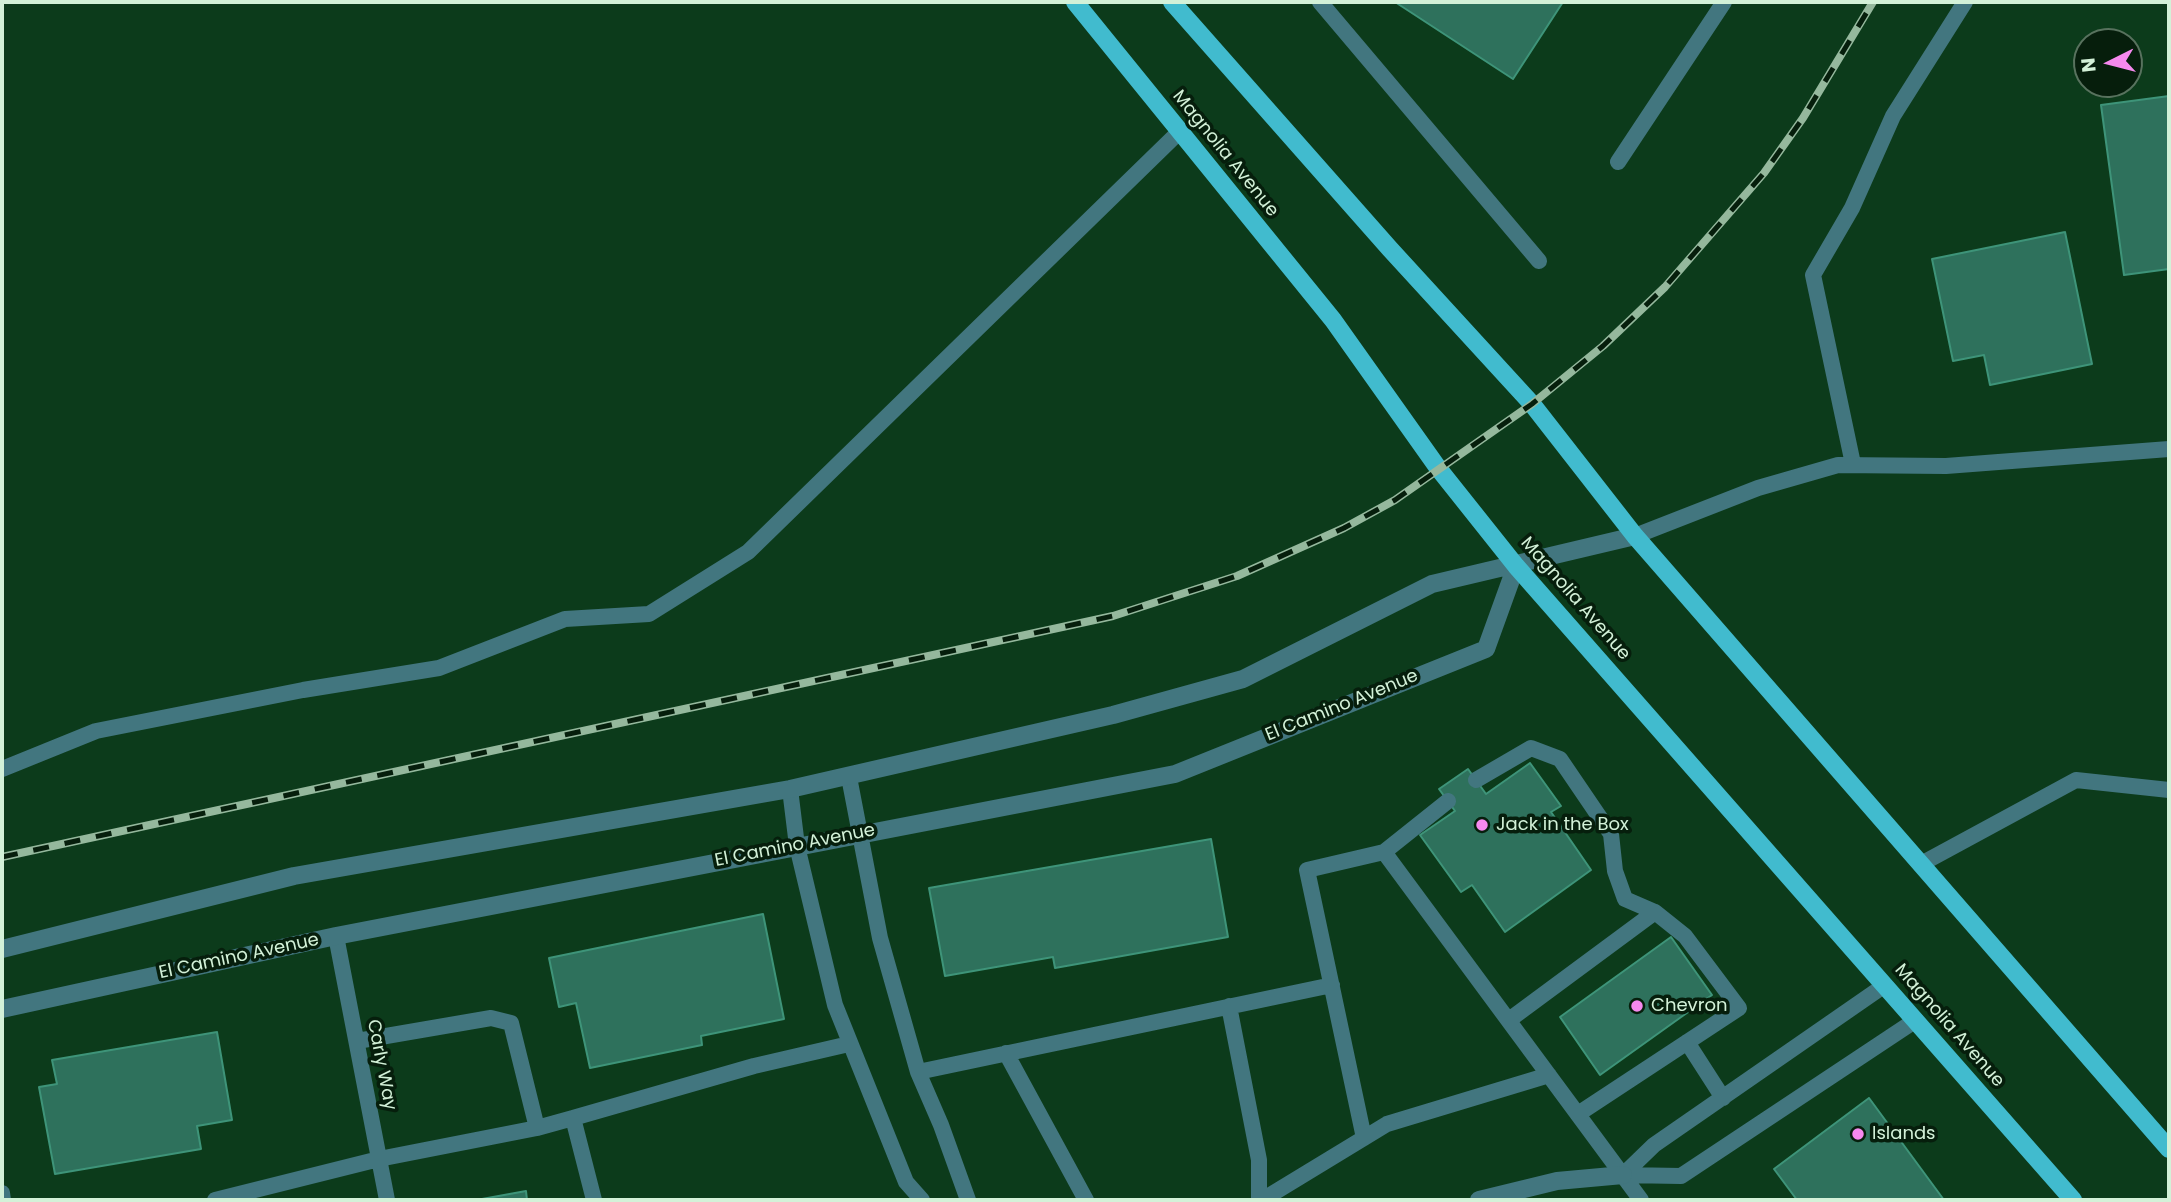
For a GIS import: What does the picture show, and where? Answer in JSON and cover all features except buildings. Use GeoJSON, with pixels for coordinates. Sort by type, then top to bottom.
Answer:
{"type":"FeatureCollection","features":[{"type":"Feature","properties":{"kind":"main road","name":"Magnolia Avenue"},"geometry":{"type":"LineString","coordinates":[[1075,2],[1333,320],[1438,468],[1517,566],[2073,1200]]}},
{"type":"Feature","properties":{"kind":"main road"},"geometry":{"type":"LineString","coordinates":[[1172,2],[1390,249],[1532,404],[1635,536],[2169,1149]]}},
{"type":"Feature","properties":{"kind":"street"},"geometry":{"type":"LineString","coordinates":[[2,949],[294,876],[790,789],[1113,715],[1244,679],[1432,583],[1517,566],[1635,536]]}},
{"type":"Feature","properties":{"kind":"street","name":"El Camino Avenue"},"geometry":{"type":"LineString","coordinates":[[2,1009],[336,936],[1175,774],[1486,649],[1517,566]]}},
{"type":"Feature","properties":{"kind":"street"},"geometry":{"type":"LineString","coordinates":[[1479,1200],[1557,1181],[1623,1175]]}},
{"type":"Feature","properties":{"kind":"lane"},"geometry":{"type":"LineString","coordinates":[[1320,2],[1539,261]]}},
{"type":"Feature","properties":{"kind":"lane"},"geometry":{"type":"LineString","coordinates":[[1618,162],[1724,2]]}},
{"type":"Feature","properties":{"kind":"lane"},"geometry":{"type":"LineString","coordinates":[[1853,464],[1814,275],[1852,208],[1893,116],[1965,2]]}},
{"type":"Feature","properties":{"kind":"lane"},"geometry":{"type":"LineString","coordinates":[[2,769],[96,731],[303,690],[439,667],[565,619],[649,614],[748,552],[1180,131]]}},
{"type":"Feature","properties":{"kind":"lane"},"geometry":{"type":"LineString","coordinates":[[1635,536],[1758,488],[1838,465],[1947,466],[2169,449]]}},
{"type":"Feature","properties":{"kind":"lane"},"geometry":{"type":"LineString","coordinates":[[1476,780],[1531,748],[1560,759],[1611,834],[1615,871],[1625,899],[1655,912],[1685,936],[1739,1008],[1578,1114]]}},
{"type":"Feature","properties":{"kind":"lane"},"geometry":{"type":"LineString","coordinates":[[849,777],[880,938],[918,1072],[942,1125],[968,1200]]}},
{"type":"Feature","properties":{"kind":"lane"},"geometry":{"type":"LineString","coordinates":[[1921,864],[2076,780],[2169,790]]}},
{"type":"Feature","properties":{"kind":"lane"},"geometry":{"type":"LineString","coordinates":[[790,789],[797,846],[835,1005],[906,1182],[922,1200]]}},
{"type":"Feature","properties":{"kind":"lane"},"geometry":{"type":"LineString","coordinates":[[1364,1138],[1307,870],[1384,852],[1448,801]]}},
{"type":"Feature","properties":{"kind":"lane"},"geometry":{"type":"LineString","coordinates":[[1384,852],[1641,1200]]}},
{"type":"Feature","properties":{"kind":"lane"},"geometry":{"type":"LineString","coordinates":[[1509,1020],[1655,912]]}},
{"type":"Feature","properties":{"kind":"lane","name":"Carly Way"},"geometry":{"type":"LineString","coordinates":[[336,936],[387,1200]]}},
{"type":"Feature","properties":{"kind":"lane"},"geometry":{"type":"LineString","coordinates":[[918,1072],[1332,985]]}},
{"type":"Feature","properties":{"kind":"lane"},"geometry":{"type":"LineString","coordinates":[[1623,1175],[1654,1145],[1885,985]]}},
{"type":"Feature","properties":{"kind":"lane"},"geometry":{"type":"LineString","coordinates":[[1229,1006],[1259,1160],[1260,1200],[1387,1124],[1549,1074]]}},
{"type":"Feature","properties":{"kind":"lane"},"geometry":{"type":"LineString","coordinates":[[357,1041],[491,1018],[511,1023],[537,1128]]}},
{"type":"Feature","properties":{"kind":"lane"},"geometry":{"type":"LineString","coordinates":[[1623,1175],[1681,1176],[1916,1020]]}},
{"type":"Feature","properties":{"kind":"lane"},"geometry":{"type":"LineString","coordinates":[[1687,1042],[1723,1098]]}},
{"type":"Feature","properties":{"kind":"lane"},"geometry":{"type":"LineString","coordinates":[[215,1200],[380,1159],[537,1128],[754,1066],[849,1044]]}},
{"type":"Feature","properties":{"kind":"lane"},"geometry":{"type":"LineString","coordinates":[[1006,1053],[1087,1200]]}},
{"type":"Feature","properties":{"kind":"lane"},"geometry":{"type":"LineString","coordinates":[[573,1118],[594,1200]]}},
{"type":"Feature","properties":{"kind":"lane"},"geometry":{"type":"LineString","coordinates":[[2,1193],[4,1200]]}},
{"type":"Feature","properties":{"kind":"railway"},"geometry":{"type":"LineString","coordinates":[[2,857],[1113,616],[1237,576],[1344,528],[1395,500],[1532,404],[1603,346],[1665,287],[1764,173],[1803,118],[1873,2]]}},
{"type":"Feature","properties":{"kind":"place","name":"Jack in the Box"},"geometry":{"type":"Point","coordinates":[1482,825]}},
{"type":"Feature","properties":{"kind":"place","name":"Chevron"},"geometry":{"type":"Point","coordinates":[1637,1006]}},
{"type":"Feature","properties":{"kind":"place","name":"Islands"},"geometry":{"type":"Point","coordinates":[1858,1134]}}]}
